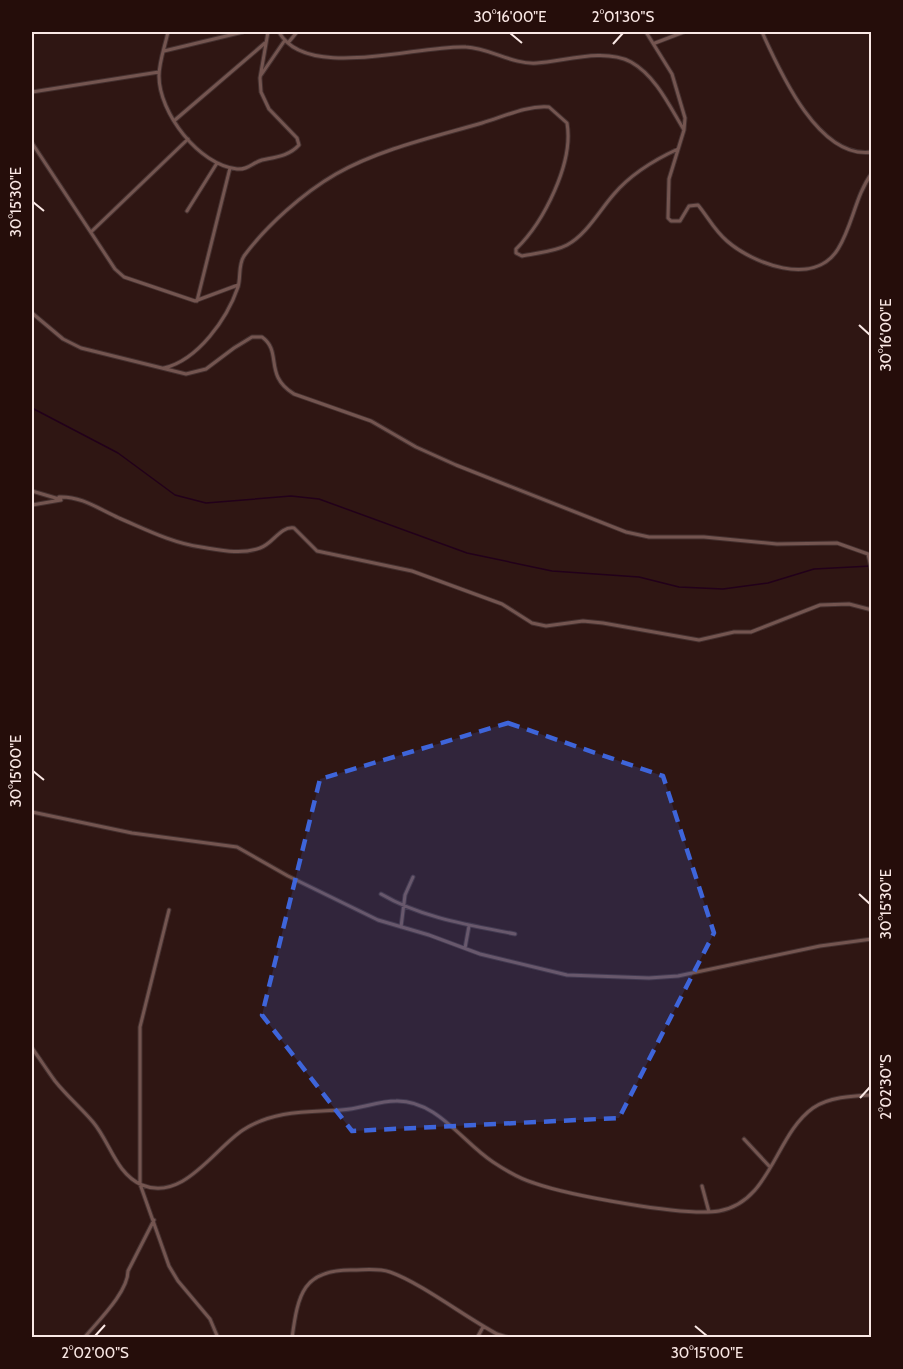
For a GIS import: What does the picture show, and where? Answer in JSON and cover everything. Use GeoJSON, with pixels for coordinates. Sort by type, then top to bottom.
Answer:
{"type":"FeatureCollection","features":[{"type":"Feature","properties":{"kind":"street"},"geometry":{"type":"LineString","coordinates":[[168,32],[159,72],[163,97],[188,139],[218,163],[230,168],[250,168],[261,161],[276,159],[291,152],[299,145],[297,138],[269,109],[261,92],[260,76],[268,32]]}},
{"type":"Feature","properties":{"kind":"street"},"geometry":{"type":"LineString","coordinates":[[164,51],[243,32]]}},
{"type":"Feature","properties":{"kind":"street"},"geometry":{"type":"LineString","coordinates":[[279,32],[287,41],[311,54],[352,59],[444,46],[474,47],[525,63],[613,57],[630,61],[650,78],[677,116],[684,130]]}},
{"type":"Feature","properties":{"kind":"street"},"geometry":{"type":"LineString","coordinates":[[260,76],[287,41],[297,32]]}},
{"type":"Feature","properties":{"kind":"street"},"geometry":{"type":"LineString","coordinates":[[646,32],[655,43],[672,74],[685,118],[668,190],[667,211],[671,221],[680,221],[689,206],[698,205],[718,233],[743,253],[770,265],[796,269],[813,267],[836,252],[854,215],[862,188],[872,173]]}},
{"type":"Feature","properties":{"kind":"street"},"geometry":{"type":"LineString","coordinates":[[655,43],[684,32]]}},
{"type":"Feature","properties":{"kind":"street"},"geometry":{"type":"LineString","coordinates":[[762,32],[779,69],[821,134],[843,150],[854,153],[872,153]]}},
{"type":"Feature","properties":{"kind":"street"},"geometry":{"type":"LineString","coordinates":[[175,120],[266,43]]}},
{"type":"Feature","properties":{"kind":"street"},"geometry":{"type":"LineString","coordinates":[[32,92],[159,72]]}},
{"type":"Feature","properties":{"kind":"street"},"geometry":{"type":"LineString","coordinates":[[159,368],[173,365],[197,352],[232,300],[238,285],[243,258],[271,224],[320,185],[347,168],[424,140],[537,107],[549,107],[564,119],[569,141],[562,170],[532,232],[516,249],[516,253],[522,256],[567,245],[592,223],[616,192],[636,173],[678,149]]}},
{"type":"Feature","properties":{"kind":"street"},"geometry":{"type":"LineString","coordinates":[[92,231],[188,139]]}},
{"type":"Feature","properties":{"kind":"street"},"geometry":{"type":"LineString","coordinates":[[32,143],[121,274],[142,285],[197,301],[238,285]]}},
{"type":"Feature","properties":{"kind":"street"},"geometry":{"type":"LineString","coordinates":[[187,211],[218,163]]}},
{"type":"Feature","properties":{"kind":"street"},"geometry":{"type":"LineString","coordinates":[[197,301],[230,168]]}},
{"type":"Feature","properties":{"kind":"street"},"geometry":{"type":"LineString","coordinates":[[32,313],[63,339],[81,348],[186,374],[206,369],[252,337],[262,337],[272,351],[275,375],[284,388],[294,394],[375,422],[416,447],[456,465],[608,525],[649,537],[704,537],[777,544],[837,543],[868,554],[872,572]]}},
{"type":"Feature","properties":{"kind":"street"},"geometry":{"type":"LineString","coordinates":[[32,491],[61,500]]}},
{"type":"Feature","properties":{"kind":"street"},"geometry":{"type":"LineString","coordinates":[[61,500],[59,497],[72,498],[97,506],[179,542],[236,552],[258,549],[285,529],[294,528],[317,551],[412,571],[502,604],[532,623],[546,626],[583,621],[699,640],[734,632],[752,632],[820,605],[849,604],[872,610]]}},
{"type":"Feature","properties":{"kind":"street"},"geometry":{"type":"LineString","coordinates":[[32,505],[61,500]]}},
{"type":"Feature","properties":{"kind":"street"},"geometry":{"type":"LineString","coordinates":[[32,812],[132,832],[237,848],[378,921],[465,948],[567,975],[649,978],[687,974],[820,946],[872,939]]}},
{"type":"Feature","properties":{"kind":"street"},"geometry":{"type":"LineString","coordinates":[[400,927],[402,906],[413,877]]}},
{"type":"Feature","properties":{"kind":"street"},"geometry":{"type":"LineString","coordinates":[[381,894],[402,906],[469,926],[515,934]]}},
{"type":"Feature","properties":{"kind":"street"},"geometry":{"type":"LineString","coordinates":[[169,910],[140,1027],[140,1184],[174,1276],[210,1319],[218,1338]]}},
{"type":"Feature","properties":{"kind":"street"},"geometry":{"type":"LineString","coordinates":[[465,948],[469,926]]}},
{"type":"Feature","properties":{"kind":"street"},"geometry":{"type":"LineString","coordinates":[[32,1048],[56,1082],[107,1140],[118,1164],[140,1184],[162,1188],[180,1183],[233,1137],[271,1116],[324,1109],[340,1110],[397,1101],[424,1107],[492,1162],[533,1183],[594,1197],[709,1212],[722,1210],[747,1197],[757,1188],[792,1131],[810,1110],[833,1100],[872,1095]]}},
{"type":"Feature","properties":{"kind":"street"},"geometry":{"type":"LineString","coordinates":[[744,1139],[770,1167]]}},
{"type":"Feature","properties":{"kind":"street"},"geometry":{"type":"LineString","coordinates":[[702,1186],[709,1212]]}},
{"type":"Feature","properties":{"kind":"street"},"geometry":{"type":"LineString","coordinates":[[84,1338],[123,1291],[128,1280],[128,1271],[154,1219]]}},
{"type":"Feature","properties":{"kind":"street"},"geometry":{"type":"LineString","coordinates":[[292,1338],[299,1303],[311,1280],[318,1274],[346,1270],[390,1272],[483,1327],[510,1338]]}},
{"type":"Feature","properties":{"kind":"street"},"geometry":{"type":"LineString","coordinates":[[477,1338],[483,1327]]}},
{"type":"Feature","properties":{"kind":"highlighted area"},"geometry":{"type":"Polygon","coordinates":[[[508,723],[663,776],[714,933],[619,1118],[352,1131],[262,1015],[320,779],[508,723]]]}},
{"type":"Feature","properties":{"kind":"waterway"},"geometry":{"type":"LineString","coordinates":[[32,408],[118,453],[175,495],[206,503],[291,496],[319,499],[467,553],[552,571],[639,577],[679,587],[723,589],[768,583],[814,569],[871,566]]}}]}
